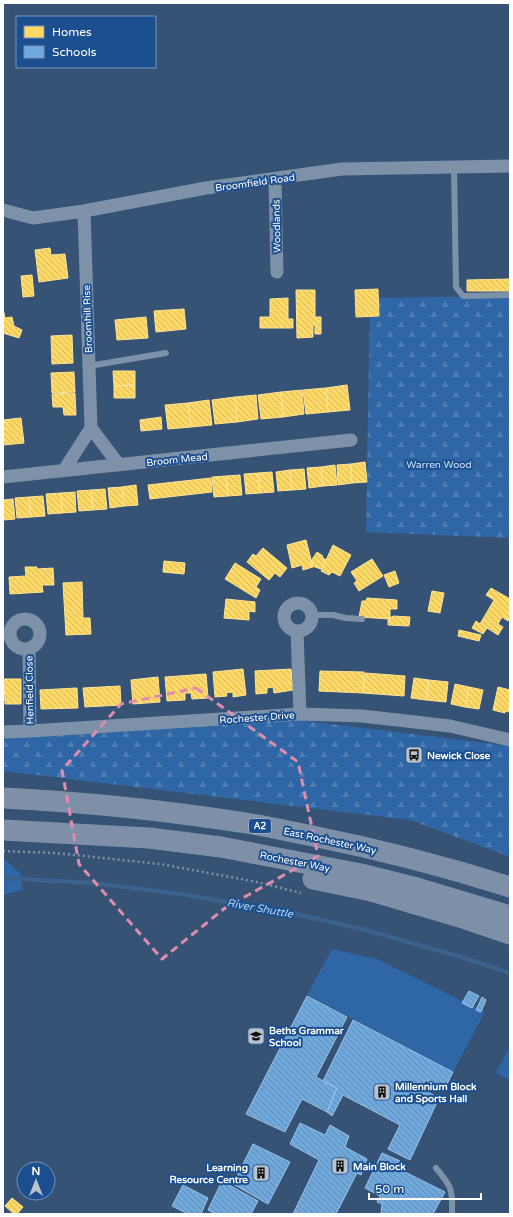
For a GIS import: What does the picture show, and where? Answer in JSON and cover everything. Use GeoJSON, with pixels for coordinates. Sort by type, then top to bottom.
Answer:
{"type":"FeatureCollection","features":[{"type":"Feature","properties":{"kind":"highway","name":"East Rochester Way"},"geometry":{"type":"LineString","coordinates":[[3,798],[154,810],[253,824],[365,847],[460,871],[510,887]]}},
{"type":"Feature","properties":{"kind":"highway"},"geometry":{"type":"LineString","coordinates":[[3,830],[75,834],[274,870],[371,891],[510,933]]}},
{"type":"Feature","properties":{"kind":"highway","name":"Rochester Way"},"geometry":{"type":"LineString","coordinates":[[75,834],[149,838],[221,847],[292,860],[361,874],[417,888],[471,903],[510,916]]}},
{"type":"Feature","properties":{"kind":"street","name":"Broomfield Road"},"geometry":{"type":"LineString","coordinates":[[3,210],[33,218],[84,211],[206,188],[342,170],[510,166]]}},
{"type":"Feature","properties":{"kind":"street","name":"Woodlands"},"geometry":{"type":"LineString","coordinates":[[275,180],[277,272]]}},
{"type":"Feature","properties":{"kind":"street","name":"Broomhill Rise"},"geometry":{"type":"LineString","coordinates":[[84,211],[91,428]]}},
{"type":"Feature","properties":{"kind":"street"},"geometry":{"type":"LineString","coordinates":[[64,470],[91,428],[119,465]]}},
{"type":"Feature","properties":{"kind":"street","name":"Broom Mead"},"geometry":{"type":"LineString","coordinates":[[3,477],[351,440]]}},
{"type":"Feature","properties":{"kind":"street"},"geometry":{"type":"LineString","coordinates":[[299,602],[308,606],[312,614],[311,623],[309,626],[302,631],[297,631],[286,625],[283,616],[287,608],[294,603],[299,602]]}},
{"type":"Feature","properties":{"kind":"street"},"geometry":{"type":"LineString","coordinates":[[297,631],[300,714]]}},
{"type":"Feature","properties":{"kind":"street","name":"Henfield Close"},"geometry":{"type":"LineString","coordinates":[[28,648],[30,731]]}},
{"type":"Feature","properties":{"kind":"street","name":"Rochester Drive"},"geometry":{"type":"LineString","coordinates":[[3,732],[300,714],[362,716],[450,726],[510,740]]}},
{"type":"Feature","properties":{"kind":"lane"},"geometry":{"type":"LineString","coordinates":[[454,167],[456,287],[463,296],[510,295]]}},
{"type":"Feature","properties":{"kind":"lane"},"geometry":{"type":"LineString","coordinates":[[89,366],[166,353]]}},
{"type":"Feature","properties":{"kind":"lane"},"geometry":{"type":"LineString","coordinates":[[312,614],[362,619]]}},
{"type":"Feature","properties":{"kind":"lane"},"geometry":{"type":"LineString","coordinates":[[436,1168],[449,1183],[453,1196],[452,1214]]}},
{"type":"Feature","properties":{"kind":"path"},"geometry":{"type":"LineString","coordinates":[[3,851],[56,853],[160,864],[257,882],[308,894]]}},
{"type":"Feature","properties":{"kind":"highlighted area"},"geometry":{"type":"Polygon","coordinates":[[[196,688],[298,762],[318,856],[225,908],[162,959],[79,864],[62,770],[121,704],[196,688]]]}},
{"type":"Feature","properties":{"kind":"green space","name":"Warren Wood"},"geometry":{"type":"Polygon","coordinates":[[[510,296],[510,538],[366,532],[370,298],[510,296]]]}},
{"type":"Feature","properties":{"kind":"green space"},"geometry":{"type":"Polygon","coordinates":[[[299,720],[510,746],[510,857],[410,820],[3,771],[3,733],[299,720]]]}},
{"type":"Feature","properties":{"kind":"green space"},"geometry":{"type":"Polygon","coordinates":[[[3,858],[21,874],[22,890],[3,895],[3,858]]]}},
{"type":"Feature","properties":{"kind":"green space"},"geometry":{"type":"Polygon","coordinates":[[[332,949],[377,959],[485,1012],[453,1072],[307,995],[332,949]]]}},
{"type":"Feature","properties":{"kind":"green space"},"geometry":{"type":"Polygon","coordinates":[[[510,1046],[510,1080],[496,1073],[510,1046]]]}},
{"type":"Feature","properties":{"kind":"building: Homes"},"geometry":{"type":"Polygon","coordinates":[[[50,248],[51,255],[65,254],[68,278],[39,282],[35,250],[50,248]]]}},
{"type":"Feature","properties":{"kind":"building: Homes"},"geometry":{"type":"Polygon","coordinates":[[[32,275],[34,296],[23,297],[21,276],[32,275]]]}},
{"type":"Feature","properties":{"kind":"building: Homes"},"geometry":{"type":"Polygon","coordinates":[[[510,279],[510,291],[467,291],[467,280],[510,279]]]}},
{"type":"Feature","properties":{"kind":"building: Homes"},"geometry":{"type":"Polygon","coordinates":[[[378,289],[379,316],[356,317],[355,290],[378,289]]]}},
{"type":"Feature","properties":{"kind":"building: Homes"},"geometry":{"type":"Polygon","coordinates":[[[296,290],[315,290],[315,317],[321,317],[321,334],[315,334],[315,325],[313,325],[313,337],[297,338],[296,290]]]}},
{"type":"Feature","properties":{"kind":"building: Homes"},"geometry":{"type":"Polygon","coordinates":[[[288,298],[288,319],[293,319],[293,328],[260,328],[260,317],[270,317],[270,299],[288,298]]]}},
{"type":"Feature","properties":{"kind":"building: Homes"},"geometry":{"type":"Polygon","coordinates":[[[3,308],[5,318],[12,317],[14,326],[22,330],[19,338],[3,333],[3,308]]]}},
{"type":"Feature","properties":{"kind":"building: Homes"},"geometry":{"type":"Polygon","coordinates":[[[184,309],[186,329],[156,332],[154,311],[184,309]]]}},
{"type":"Feature","properties":{"kind":"building: Homes"},"geometry":{"type":"Polygon","coordinates":[[[146,317],[148,338],[117,340],[115,320],[146,317]]]}},
{"type":"Feature","properties":{"kind":"building: Homes"},"geometry":{"type":"Polygon","coordinates":[[[72,335],[73,363],[52,364],[51,336],[72,335]]]}},
{"type":"Feature","properties":{"kind":"building: Homes"},"geometry":{"type":"Polygon","coordinates":[[[113,371],[135,371],[135,385],[114,386],[113,371]]]}},
{"type":"Feature","properties":{"kind":"building: Homes"},"geometry":{"type":"Polygon","coordinates":[[[74,372],[75,392],[52,393],[51,373],[74,372]]]}},
{"type":"Feature","properties":{"kind":"building: Homes"},"geometry":{"type":"Polygon","coordinates":[[[135,385],[135,398],[114,398],[114,386],[135,385]]]}},
{"type":"Feature","properties":{"kind":"building: Homes"},"geometry":{"type":"Polygon","coordinates":[[[347,385],[350,410],[328,412],[326,388],[347,385]]]}},
{"type":"Feature","properties":{"kind":"building: Homes"},"geometry":{"type":"Polygon","coordinates":[[[326,388],[328,412],[306,414],[303,390],[326,388]]]}},
{"type":"Feature","properties":{"kind":"building: Homes"},"geometry":{"type":"Polygon","coordinates":[[[302,390],[304,414],[283,417],[281,392],[302,390]]]}},
{"type":"Feature","properties":{"kind":"building: Homes"},"geometry":{"type":"Polygon","coordinates":[[[281,392],[283,417],[261,419],[258,395],[281,392]]]}},
{"type":"Feature","properties":{"kind":"building: Homes"},"geometry":{"type":"Polygon","coordinates":[[[75,393],[76,415],[64,415],[63,407],[53,407],[52,394],[75,393]]]}},
{"type":"Feature","properties":{"kind":"building: Homes"},"geometry":{"type":"Polygon","coordinates":[[[256,395],[258,419],[237,422],[235,397],[256,395]]]}},
{"type":"Feature","properties":{"kind":"building: Homes"},"geometry":{"type":"Polygon","coordinates":[[[235,397],[237,422],[215,424],[212,400],[235,397]]]}},
{"type":"Feature","properties":{"kind":"building: Homes"},"geometry":{"type":"Polygon","coordinates":[[[209,400],[212,425],[191,427],[188,403],[209,400]]]}},
{"type":"Feature","properties":{"kind":"building: Homes"},"geometry":{"type":"Polygon","coordinates":[[[188,403],[191,427],[168,429],[165,405],[188,403]]]}},
{"type":"Feature","properties":{"kind":"building: Homes"},"geometry":{"type":"Polygon","coordinates":[[[161,417],[162,429],[141,431],[140,420],[161,417]]]}},
{"type":"Feature","properties":{"kind":"building: Homes"},"geometry":{"type":"Polygon","coordinates":[[[21,418],[24,443],[3,445],[3,420],[21,418]]]}},
{"type":"Feature","properties":{"kind":"building: Homes"},"geometry":{"type":"Polygon","coordinates":[[[365,462],[367,482],[352,483],[351,464],[365,462]]]}},
{"type":"Feature","properties":{"kind":"building: Homes"},"geometry":{"type":"Polygon","coordinates":[[[351,464],[352,483],[338,485],[337,465],[351,464]]]}},
{"type":"Feature","properties":{"kind":"building: Homes"},"geometry":{"type":"Polygon","coordinates":[[[335,465],[337,485],[323,486],[321,467],[335,465]]]}},
{"type":"Feature","properties":{"kind":"building: Homes"},"geometry":{"type":"Polygon","coordinates":[[[321,467],[323,486],[309,488],[307,468],[321,467]]]}},
{"type":"Feature","properties":{"kind":"building: Homes"},"geometry":{"type":"Polygon","coordinates":[[[304,469],[306,489],[292,490],[290,470],[304,469]]]}},
{"type":"Feature","properties":{"kind":"building: Homes"},"geometry":{"type":"Polygon","coordinates":[[[290,470],[292,490],[278,491],[276,472],[290,470]]]}},
{"type":"Feature","properties":{"kind":"building: Homes"},"geometry":{"type":"Polygon","coordinates":[[[272,472],[274,492],[260,493],[258,473],[272,472]]]}},
{"type":"Feature","properties":{"kind":"building: Homes"},"geometry":{"type":"Polygon","coordinates":[[[258,473],[260,493],[246,494],[244,474],[258,473]]]}},
{"type":"Feature","properties":{"kind":"building: Homes"},"geometry":{"type":"Polygon","coordinates":[[[240,475],[242,495],[228,496],[226,476],[240,475]]]}},
{"type":"Feature","properties":{"kind":"building: Homes"},"geometry":{"type":"Polygon","coordinates":[[[226,476],[228,496],[214,497],[212,477],[226,476]]]}},
{"type":"Feature","properties":{"kind":"building: Homes"},"geometry":{"type":"Polygon","coordinates":[[[211,478],[212,492],[150,499],[148,485],[211,478]]]}},
{"type":"Feature","properties":{"kind":"building: Homes"},"geometry":{"type":"Polygon","coordinates":[[[136,485],[138,505],[124,506],[122,487],[136,485]]]}},
{"type":"Feature","properties":{"kind":"building: Homes"},"geometry":{"type":"Polygon","coordinates":[[[122,487],[124,506],[110,508],[108,488],[122,487]]]}},
{"type":"Feature","properties":{"kind":"building: Homes"},"geometry":{"type":"Polygon","coordinates":[[[105,489],[107,509],[93,510],[91,490],[105,489]]]}},
{"type":"Feature","properties":{"kind":"building: Homes"},"geometry":{"type":"Polygon","coordinates":[[[91,490],[93,510],[79,511],[77,491],[91,490]]]}},
{"type":"Feature","properties":{"kind":"building: Homes"},"geometry":{"type":"Polygon","coordinates":[[[75,492],[76,512],[62,513],[61,493],[75,492]]]}},
{"type":"Feature","properties":{"kind":"building: Homes"},"geometry":{"type":"Polygon","coordinates":[[[61,493],[62,513],[48,514],[46,494],[61,493]]]}},
{"type":"Feature","properties":{"kind":"building: Homes"},"geometry":{"type":"Polygon","coordinates":[[[43,496],[45,516],[31,517],[29,497],[43,496]]]}},
{"type":"Feature","properties":{"kind":"building: Homes"},"geometry":{"type":"Polygon","coordinates":[[[29,497],[31,517],[17,518],[15,498],[29,497]]]}},
{"type":"Feature","properties":{"kind":"building: Homes"},"geometry":{"type":"Polygon","coordinates":[[[13,499],[15,519],[3,520],[3,500],[13,499]]]}},
{"type":"Feature","properties":{"kind":"building: Homes"},"geometry":{"type":"Polygon","coordinates":[[[306,540],[313,567],[303,570],[302,565],[292,568],[287,545],[306,540]]]}},
{"type":"Feature","properties":{"kind":"building: Homes"},"geometry":{"type":"Polygon","coordinates":[[[333,545],[351,555],[340,576],[332,572],[329,575],[321,571],[333,545]]]}},
{"type":"Feature","properties":{"kind":"building: Homes"},"geometry":{"type":"Polygon","coordinates":[[[263,548],[287,568],[280,577],[275,573],[269,580],[247,562],[253,554],[256,556],[263,548]]]}},
{"type":"Feature","properties":{"kind":"building: Homes"},"geometry":{"type":"Polygon","coordinates":[[[317,552],[326,560],[321,569],[312,566],[311,561],[317,552]]]}},
{"type":"Feature","properties":{"kind":"building: Homes"},"geometry":{"type":"Polygon","coordinates":[[[372,559],[383,576],[359,591],[354,583],[357,581],[351,572],[372,559]]]}},
{"type":"Feature","properties":{"kind":"building: Homes"},"geometry":{"type":"Polygon","coordinates":[[[164,561],[185,563],[184,574],[163,572],[164,561]]]}},
{"type":"Feature","properties":{"kind":"building: Homes"},"geometry":{"type":"Polygon","coordinates":[[[235,563],[261,579],[256,587],[260,590],[256,598],[225,579],[235,563]]]}},
{"type":"Feature","properties":{"kind":"building: Homes"},"geometry":{"type":"Polygon","coordinates":[[[25,567],[37,567],[37,569],[53,568],[54,585],[42,585],[43,592],[10,594],[9,577],[26,576],[25,567]]]}},
{"type":"Feature","properties":{"kind":"building: Homes"},"geometry":{"type":"Polygon","coordinates":[[[395,571],[399,583],[389,587],[384,575],[395,571]]]}},
{"type":"Feature","properties":{"kind":"building: Homes"},"geometry":{"type":"Polygon","coordinates":[[[82,582],[83,618],[90,618],[91,634],[66,635],[63,583],[82,582]]]}},
{"type":"Feature","properties":{"kind":"building: Homes"},"geometry":{"type":"Polygon","coordinates":[[[491,588],[510,599],[510,618],[508,621],[502,617],[498,624],[503,627],[498,635],[487,628],[483,634],[472,628],[476,621],[480,624],[494,600],[486,595],[491,588]]]}},
{"type":"Feature","properties":{"kind":"building: Homes"},"geometry":{"type":"Polygon","coordinates":[[[432,591],[444,593],[440,613],[428,611],[432,591]]]}},
{"type":"Feature","properties":{"kind":"building: Homes"},"geometry":{"type":"Polygon","coordinates":[[[367,598],[397,600],[397,609],[390,609],[390,619],[359,617],[362,601],[366,601],[367,598]]]}},
{"type":"Feature","properties":{"kind":"building: Homes"},"geometry":{"type":"Polygon","coordinates":[[[226,599],[255,602],[255,612],[249,611],[249,620],[224,618],[226,599]]]}},
{"type":"Feature","properties":{"kind":"building: Homes"},"geometry":{"type":"Polygon","coordinates":[[[393,616],[410,617],[409,626],[388,625],[388,619],[393,616]]]}},
{"type":"Feature","properties":{"kind":"building: Homes"},"geometry":{"type":"Polygon","coordinates":[[[459,630],[481,635],[479,641],[458,636],[459,630]]]}},
{"type":"Feature","properties":{"kind":"building: Homes"},"geometry":{"type":"Polygon","coordinates":[[[243,669],[246,695],[233,697],[233,692],[226,693],[227,696],[215,697],[213,672],[243,669]]]}},
{"type":"Feature","properties":{"kind":"building: Homes"},"geometry":{"type":"Polygon","coordinates":[[[291,669],[293,690],[274,693],[273,687],[267,688],[267,693],[256,694],[255,671],[291,669]]]}},
{"type":"Feature","properties":{"kind":"building: Homes"},"geometry":{"type":"Polygon","coordinates":[[[320,671],[364,672],[363,693],[319,691],[320,671]]]}},
{"type":"Feature","properties":{"kind":"building: Homes"},"geometry":{"type":"Polygon","coordinates":[[[365,673],[405,676],[404,696],[363,693],[365,673]]]}},
{"type":"Feature","properties":{"kind":"building: Homes"},"geometry":{"type":"Polygon","coordinates":[[[206,674],[208,698],[192,699],[191,693],[185,693],[185,700],[167,701],[165,677],[206,674]]]}},
{"type":"Feature","properties":{"kind":"building: Homes"},"geometry":{"type":"Polygon","coordinates":[[[158,677],[160,702],[133,704],[131,680],[158,677]]]}},
{"type":"Feature","properties":{"kind":"building: Homes"},"geometry":{"type":"Polygon","coordinates":[[[414,678],[429,680],[426,700],[411,698],[414,678]]]}},
{"type":"Feature","properties":{"kind":"building: Homes"},"geometry":{"type":"Polygon","coordinates":[[[4,679],[21,679],[21,704],[5,704],[4,679]]]}},
{"type":"Feature","properties":{"kind":"building: Homes"},"geometry":{"type":"Polygon","coordinates":[[[429,680],[448,682],[446,702],[426,700],[429,680]]]}},
{"type":"Feature","properties":{"kind":"building: Homes"},"geometry":{"type":"Polygon","coordinates":[[[455,684],[469,687],[465,707],[451,704],[455,684]]]}},
{"type":"Feature","properties":{"kind":"building: Homes"},"geometry":{"type":"Polygon","coordinates":[[[120,686],[121,705],[85,707],[83,688],[120,686]]]}},
{"type":"Feature","properties":{"kind":"building: Homes"},"geometry":{"type":"Polygon","coordinates":[[[469,687],[483,690],[479,709],[465,707],[469,687]]]}},
{"type":"Feature","properties":{"kind":"building: Homes"},"geometry":{"type":"Polygon","coordinates":[[[498,687],[510,690],[510,709],[508,712],[505,711],[505,713],[493,710],[498,687]]]}},
{"type":"Feature","properties":{"kind":"building: Homes"},"geometry":{"type":"Polygon","coordinates":[[[77,688],[78,708],[41,709],[40,690],[77,688]]]}},
{"type":"Feature","properties":{"kind":"building: Homes"},"geometry":{"type":"Polygon","coordinates":[[[12,1198],[23,1207],[17,1214],[14,1214],[5,1206],[12,1198]]]}},
{"type":"Feature","properties":{"kind":"building: Schools"},"geometry":{"type":"Polygon","coordinates":[[[469,991],[479,996],[472,1008],[462,1003],[469,991]]]}},
{"type":"Feature","properties":{"kind":"building: Schools"},"geometry":{"type":"Polygon","coordinates":[[[307,996],[347,1017],[316,1077],[337,1088],[327,1112],[302,1099],[285,1132],[246,1114],[307,996]]]}},
{"type":"Feature","properties":{"kind":"building: Schools"},"geometry":{"type":"Polygon","coordinates":[[[482,997],[486,1000],[481,1012],[476,1010],[482,997]]]}},
{"type":"Feature","properties":{"kind":"building: Schools","name":"Millennium Block and Sports Hall"},"geometry":{"type":"Polygon","coordinates":[[[353,1020],[453,1072],[444,1090],[425,1080],[422,1089],[439,1098],[410,1160],[388,1149],[400,1125],[343,1095],[332,1116],[327,1112],[337,1088],[323,1081],[353,1020]]]}},
{"type":"Feature","properties":{"kind":"building: Schools","name":"Main Block"},"geometry":{"type":"Polygon","coordinates":[[[300,1123],[325,1135],[330,1125],[349,1136],[345,1147],[367,1159],[361,1175],[357,1173],[336,1214],[293,1214],[319,1160],[290,1144],[300,1123]]]}},
{"type":"Feature","properties":{"kind":"building: Schools","name":"Learning Resource Centre"},"geometry":{"type":"Polygon","coordinates":[[[253,1144],[290,1162],[268,1204],[233,1184],[253,1144]]]}},
{"type":"Feature","properties":{"kind":"building: Schools"},"geometry":{"type":"Polygon","coordinates":[[[382,1153],[400,1161],[397,1168],[445,1192],[433,1214],[381,1214],[382,1204],[377,1202],[380,1196],[365,1188],[382,1153]]]}},
{"type":"Feature","properties":{"kind":"building: Schools"},"geometry":{"type":"Polygon","coordinates":[[[222,1181],[258,1201],[251,1214],[216,1214],[208,1210],[222,1181]]]}},
{"type":"Feature","properties":{"kind":"building: Schools"},"geometry":{"type":"Polygon","coordinates":[[[183,1185],[208,1198],[201,1214],[188,1214],[172,1206],[183,1185]]]}},
{"type":"Feature","properties":{"kind":"waterway","name":"River Shuttle"},"geometry":{"type":"LineString","coordinates":[[3,878],[93,883],[181,894],[291,913],[366,930],[461,957],[510,973]]}},
{"type":"Feature","properties":{"kind":"place","name":"Newick Close"},"geometry":{"type":"Point","coordinates":[414,755]}},
{"type":"Feature","properties":{"kind":"place","name":"Beths Grammar School"},"geometry":{"type":"Point","coordinates":[256,1036]}},
{"type":"Feature","properties":{"kind":"place","name":"Millennium Block and Sports Hall"},"geometry":{"type":"Point","coordinates":[382,1092]}},
{"type":"Feature","properties":{"kind":"place","name":"Main Block"},"geometry":{"type":"Point","coordinates":[340,1166]}},
{"type":"Feature","properties":{"kind":"place","name":"Learning Resource Centre"},"geometry":{"type":"Point","coordinates":[261,1173]}}]}
